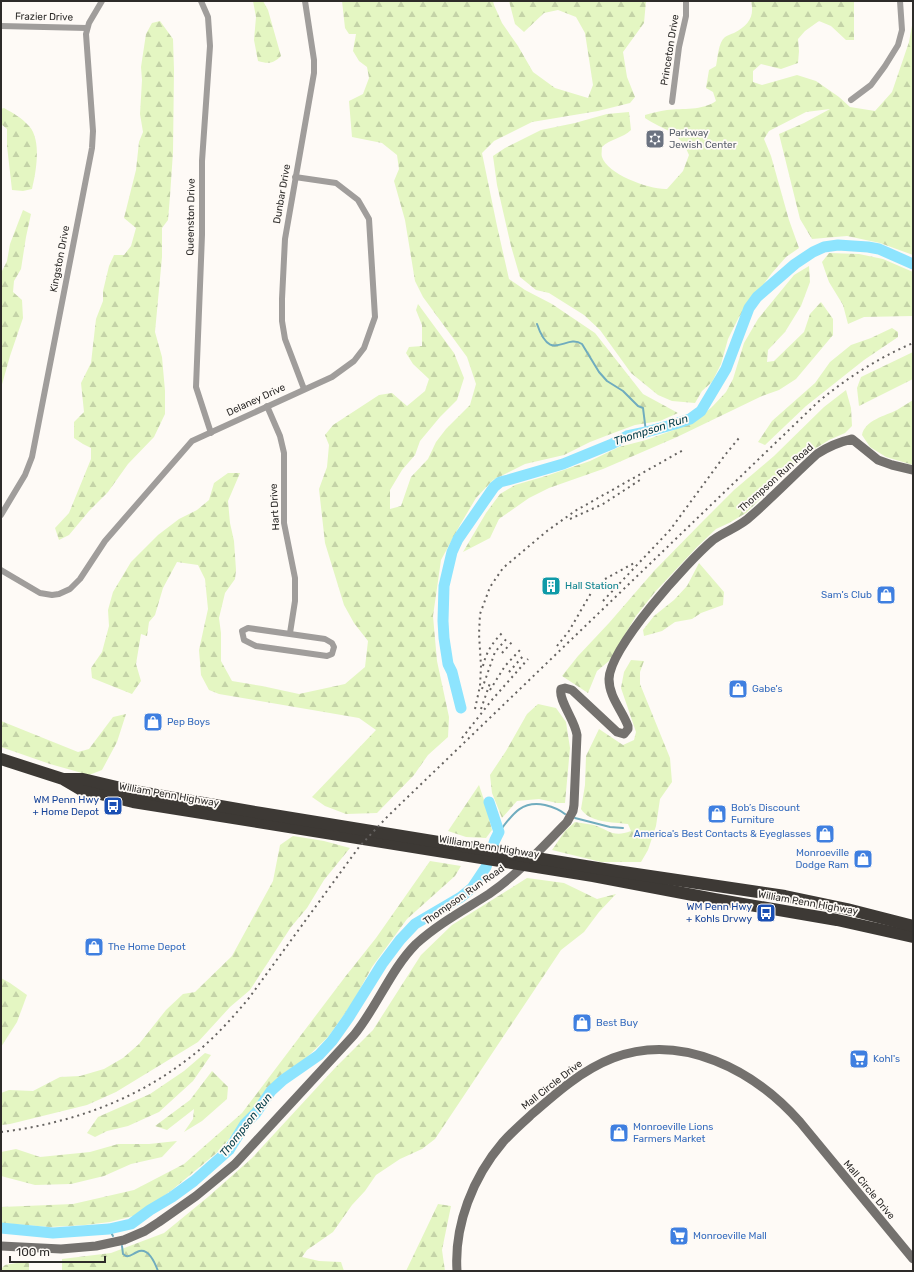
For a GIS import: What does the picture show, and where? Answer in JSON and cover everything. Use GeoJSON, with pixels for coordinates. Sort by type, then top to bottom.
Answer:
{"type":"FeatureCollection","features":[{"type":"Feature","properties":{"kind":"highway","name":"William Penn Highway"},"geometry":{"type":"LineString","coordinates":[[1,759],[63,779],[82,779],[260,818],[616,876],[714,899],[837,920],[913,937]]}},
{"type":"Feature","properties":{"kind":"highway","name":"William Penn Highway"},"geometry":{"type":"LineString","coordinates":[[616,876],[715,885],[812,901],[913,926]]}},
{"type":"Feature","properties":{"kind":"street"},"geometry":{"type":"LineString","coordinates":[[87,28],[102,1]]}},
{"type":"Feature","properties":{"kind":"street","name":"Queenston Drive"},"geometry":{"type":"LineString","coordinates":[[201,1],[208,17],[210,46],[202,161],[202,235],[196,387],[211,433]]}},
{"type":"Feature","properties":{"kind":"street","name":"Dunbar Drive"},"geometry":{"type":"LineString","coordinates":[[304,389],[285,339],[282,322],[284,239],[314,72],[314,60],[305,1]]}},
{"type":"Feature","properties":{"kind":"street","name":"Princeton Drive"},"geometry":{"type":"LineString","coordinates":[[672,102],[679,47],[686,16],[686,1]]}},
{"type":"Feature","properties":{"kind":"street"},"geometry":{"type":"LineString","coordinates":[[851,100],[871,85],[898,45],[902,30],[900,1]]}},
{"type":"Feature","properties":{"kind":"street","name":"Frazier Drive"},"geometry":{"type":"LineString","coordinates":[[1,26],[87,28]]}},
{"type":"Feature","properties":{"kind":"street","name":"Kingston Drive"},"geometry":{"type":"LineString","coordinates":[[1,515],[25,475],[32,457],[90,156],[93,131],[87,28]]}},
{"type":"Feature","properties":{"kind":"street","name":"Delaney Drive"},"geometry":{"type":"LineString","coordinates":[[1,570],[40,593],[52,595],[59,594],[70,589],[80,580],[105,541],[192,441],[332,376],[354,361],[364,348],[369,338],[375,317],[369,219],[358,200],[336,184],[295,177]]}},
{"type":"Feature","properties":{"kind":"street","name":"Hart Drive"},"geometry":{"type":"LineString","coordinates":[[267,406],[280,436],[284,453],[284,523],[295,578],[295,601],[290,633]]}},
{"type":"Feature","properties":{"kind":"street","name":"Thompson Run Road"},"geometry":{"type":"LineString","coordinates":[[1,1246],[39,1249],[80,1248],[124,1240],[145,1231],[172,1214],[214,1182],[235,1164],[358,1030],[371,1012],[402,960],[415,945],[436,927],[488,894],[513,875],[567,822],[571,816],[574,805],[577,735],[575,724],[562,699],[560,692],[561,689],[565,688],[572,690],[617,732],[624,734],[628,726],[611,691],[609,679],[610,671],[626,642],[642,618],[686,565],[704,548],[715,539],[749,518],[818,454],[833,444],[852,439],[878,460],[913,470]]}},
{"type":"Feature","properties":{"kind":"street"},"geometry":{"type":"LineString","coordinates":[[248,628],[290,633],[325,639],[332,643],[334,647],[332,654],[327,656],[256,646],[244,640],[242,631],[248,628]]}},
{"type":"Feature","properties":{"kind":"street","name":"Mall Circle Drive"},"geometry":{"type":"LineString","coordinates":[[457,1271],[459,1236],[466,1209],[481,1174],[495,1152],[506,1139],[534,1112],[584,1073],[623,1055],[657,1050],[676,1050],[714,1060],[743,1075],[770,1093],[800,1122],[913,1260]]}},
{"type":"Feature","properties":{"kind":"green space"},"geometry":{"type":"Polygon","coordinates":[[[253,1],[263,1],[268,10],[281,56],[273,62],[265,63],[258,61],[254,40],[256,17],[253,1]]]}},
{"type":"Feature","properties":{"kind":"green space"},"geometry":{"type":"Polygon","coordinates":[[[342,1],[493,1],[502,23],[518,46],[533,72],[555,88],[588,98],[593,85],[585,33],[576,17],[558,10],[544,13],[524,32],[515,24],[509,1],[646,1],[644,23],[623,52],[627,77],[635,97],[630,103],[598,111],[532,122],[494,141],[482,153],[509,279],[525,290],[552,304],[595,333],[643,394],[678,413],[660,421],[635,425],[616,432],[590,442],[564,455],[525,464],[493,480],[476,498],[441,560],[433,616],[437,661],[449,717],[448,737],[428,755],[414,775],[377,813],[346,814],[325,806],[312,797],[376,730],[359,718],[219,694],[209,690],[201,675],[199,650],[208,609],[205,579],[198,565],[177,562],[163,588],[155,615],[149,622],[147,636],[141,634],[136,664],[141,681],[132,694],[92,678],[91,668],[102,652],[109,626],[108,610],[113,592],[131,562],[158,535],[179,519],[197,510],[209,500],[214,483],[228,473],[240,473],[228,501],[230,523],[234,541],[236,570],[235,579],[225,593],[219,618],[221,633],[221,661],[232,681],[299,694],[345,684],[365,667],[368,641],[354,623],[344,605],[325,543],[319,489],[327,467],[329,445],[325,435],[333,425],[379,395],[392,393],[407,406],[425,391],[429,379],[413,364],[406,353],[409,347],[422,346],[422,325],[416,310],[418,304],[454,353],[464,378],[457,400],[440,417],[420,441],[415,455],[402,470],[390,490],[390,509],[401,506],[411,477],[428,459],[436,442],[446,429],[470,405],[476,384],[467,357],[423,297],[415,281],[405,220],[394,181],[399,169],[397,155],[382,143],[352,137],[349,101],[363,94],[369,78],[367,67],[359,61],[353,51],[356,34],[349,34],[345,28],[342,1]]]}},
{"type":"Feature","properties":{"kind":"green space"},"geometry":{"type":"Polygon","coordinates":[[[751,1],[854,1],[854,40],[846,40],[831,26],[819,21],[805,31],[798,39],[798,63],[781,69],[761,64],[753,71],[753,82],[762,85],[797,75],[816,81],[839,97],[850,107],[875,111],[892,92],[909,42],[913,20],[913,255],[880,243],[847,236],[812,239],[800,219],[779,134],[830,109],[806,112],[769,131],[764,139],[771,156],[789,220],[799,248],[786,257],[772,273],[739,317],[728,339],[721,364],[712,382],[702,391],[695,403],[672,401],[658,395],[631,373],[600,330],[584,315],[549,293],[536,290],[520,277],[511,246],[497,185],[493,156],[505,148],[541,130],[575,123],[607,114],[629,112],[631,130],[628,133],[605,144],[602,147],[602,157],[612,169],[630,180],[650,187],[667,189],[683,171],[689,155],[681,140],[645,118],[645,115],[658,111],[699,108],[716,101],[713,92],[706,88],[709,70],[716,66],[720,46],[726,36],[734,33],[747,24],[752,12],[751,1]]]}},
{"type":"Feature","properties":{"kind":"green space"},"geometry":{"type":"Polygon","coordinates":[[[160,21],[173,39],[174,70],[173,152],[170,196],[168,220],[162,228],[162,257],[155,332],[162,357],[165,391],[165,414],[154,437],[128,464],[108,492],[89,511],[69,535],[59,540],[55,528],[69,513],[91,459],[91,448],[74,438],[74,422],[84,412],[81,383],[91,363],[96,319],[103,301],[103,291],[109,266],[114,255],[124,255],[131,246],[136,228],[124,218],[136,170],[139,142],[143,132],[140,114],[142,80],[141,67],[146,34],[152,23],[160,21]]]}},
{"type":"Feature","properties":{"kind":"green space"},"geometry":{"type":"Polygon","coordinates":[[[4,108],[29,126],[36,140],[37,157],[32,189],[23,191],[12,190],[7,146],[7,129],[1,124],[1,109],[4,108]]]}},
{"type":"Feature","properties":{"kind":"green space"},"geometry":{"type":"Polygon","coordinates":[[[23,210],[31,214],[21,269],[14,281],[13,292],[22,300],[23,318],[1,388],[1,273],[7,261],[10,244],[23,210]]]}},
{"type":"Feature","properties":{"kind":"green space"},"geometry":{"type":"Polygon","coordinates":[[[829,253],[859,254],[883,259],[913,272],[913,316],[864,317],[848,324],[843,305],[829,282],[822,262],[829,253]]]}},
{"type":"Feature","properties":{"kind":"green space"},"geometry":{"type":"Polygon","coordinates":[[[809,266],[810,282],[801,306],[785,332],[768,350],[767,362],[774,361],[804,332],[810,314],[821,302],[833,319],[833,335],[796,379],[779,390],[762,396],[677,437],[603,469],[549,488],[529,498],[499,519],[490,538],[463,552],[486,513],[500,494],[515,485],[590,461],[619,447],[646,440],[674,430],[697,419],[712,407],[726,392],[733,379],[744,343],[758,319],[794,275],[809,266]]]}},
{"type":"Feature","properties":{"kind":"green space"},"geometry":{"type":"Polygon","coordinates":[[[892,328],[898,332],[898,337],[864,360],[806,406],[765,445],[758,442],[772,421],[815,383],[830,362],[851,345],[892,328]]]}},
{"type":"Feature","properties":{"kind":"green space"},"geometry":{"type":"Polygon","coordinates":[[[913,352],[913,379],[859,406],[857,388],[861,377],[913,352]]]}},
{"type":"Feature","properties":{"kind":"green space"},"geometry":{"type":"Polygon","coordinates":[[[846,390],[851,408],[852,426],[845,433],[829,440],[813,450],[790,469],[746,513],[716,529],[697,547],[655,592],[636,616],[609,661],[597,671],[588,693],[562,676],[654,571],[703,521],[734,490],[774,456],[824,407],[846,390]]]}},
{"type":"Feature","properties":{"kind":"green space"},"geometry":{"type":"Polygon","coordinates":[[[913,400],[913,465],[886,457],[870,447],[862,435],[864,430],[871,422],[897,410],[913,400]]]}},
{"type":"Feature","properties":{"kind":"green space"},"geometry":{"type":"Polygon","coordinates":[[[699,563],[724,592],[723,605],[701,613],[692,619],[675,622],[662,631],[644,636],[643,630],[654,616],[674,600],[687,586],[699,563]]]}},
{"type":"Feature","properties":{"kind":"green space"},"geometry":{"type":"Polygon","coordinates":[[[631,660],[644,661],[640,672],[640,684],[670,758],[672,782],[660,799],[656,826],[648,850],[641,862],[601,862],[552,850],[565,831],[575,822],[594,825],[620,834],[631,831],[628,824],[602,821],[590,817],[581,809],[585,785],[586,756],[599,729],[623,745],[634,740],[636,732],[621,688],[624,672],[631,660]]]}},
{"type":"Feature","properties":{"kind":"green space"},"geometry":{"type":"Polygon","coordinates":[[[538,704],[556,708],[566,722],[570,748],[565,803],[557,803],[539,799],[517,801],[502,818],[492,793],[490,775],[506,751],[527,714],[538,704]]]}},
{"type":"Feature","properties":{"kind":"green space"},"geometry":{"type":"Polygon","coordinates":[[[126,714],[117,742],[102,770],[89,775],[50,764],[1,747],[1,721],[78,752],[89,749],[113,717],[126,714]]]}},
{"type":"Feature","properties":{"kind":"green space"},"geometry":{"type":"Polygon","coordinates":[[[479,785],[492,830],[486,838],[466,837],[448,831],[479,785]]]}},
{"type":"Feature","properties":{"kind":"green space"},"geometry":{"type":"Polygon","coordinates":[[[293,836],[324,841],[350,848],[324,880],[307,908],[291,927],[250,990],[230,1007],[198,1042],[116,1092],[87,1105],[1,1125],[1,1093],[9,1090],[33,1091],[60,1077],[80,1076],[104,1069],[123,1058],[139,1044],[166,1010],[183,994],[195,992],[232,956],[273,881],[280,845],[293,836]]]}},
{"type":"Feature","properties":{"kind":"green space"},"geometry":{"type":"Polygon","coordinates":[[[430,861],[461,866],[455,876],[407,919],[372,967],[353,1002],[328,1037],[305,1059],[281,1075],[220,1150],[172,1190],[137,1215],[110,1222],[85,1225],[50,1227],[1,1223],[1,1207],[73,1204],[134,1190],[184,1164],[242,1113],[376,938],[430,861]]]}},
{"type":"Feature","properties":{"kind":"green space"},"geometry":{"type":"Polygon","coordinates":[[[527,878],[564,883],[597,899],[616,894],[599,912],[584,932],[561,950],[435,1139],[422,1149],[400,1159],[376,1175],[333,1232],[307,1250],[302,1257],[319,1261],[341,1262],[344,1271],[62,1271],[62,1259],[111,1253],[164,1233],[208,1197],[252,1158],[335,1068],[373,1030],[421,955],[452,925],[527,878]]]}},
{"type":"Feature","properties":{"kind":"green space"},"geometry":{"type":"Polygon","coordinates":[[[1,978],[27,995],[17,1022],[1,1047],[1,978]]]}},
{"type":"Feature","properties":{"kind":"green space"},"geometry":{"type":"Polygon","coordinates":[[[205,1053],[211,1055],[193,1081],[159,1112],[128,1126],[107,1131],[95,1137],[87,1133],[98,1117],[150,1094],[184,1071],[205,1053]]]}},
{"type":"Feature","properties":{"kind":"green space"},"geometry":{"type":"Polygon","coordinates":[[[212,1071],[228,1087],[227,1099],[202,1121],[184,1132],[193,1119],[194,1109],[167,1130],[155,1126],[190,1100],[212,1071]]]}},
{"type":"Feature","properties":{"kind":"green space"},"geometry":{"type":"Polygon","coordinates":[[[177,1141],[162,1157],[131,1164],[104,1176],[71,1184],[35,1185],[1,1176],[1,1152],[16,1149],[40,1157],[90,1152],[118,1144],[149,1144],[177,1141]]]}},
{"type":"Feature","properties":{"kind":"green space"},"geometry":{"type":"Polygon","coordinates":[[[438,1204],[451,1206],[442,1250],[445,1271],[406,1271],[438,1204]]]}},
{"type":"Feature","properties":{"kind":"green space"},"geometry":{"type":"Polygon","coordinates":[[[29,1261],[29,1271],[1,1271],[5,1265],[29,1261]]]}},
{"type":"Feature","properties":{"kind":"waterway","name":"Thompson Run"},"geometry":{"type":"LineString","coordinates":[[461,708],[452,672],[448,664],[444,638],[444,586],[452,552],[458,539],[494,487],[500,482],[563,464],[612,444],[627,436],[690,419],[701,411],[726,369],[749,308],[757,297],[795,264],[813,252],[824,247],[838,245],[868,247],[879,249],[913,264]]}},
{"type":"Feature","properties":{"kind":"waterway"},"geometry":{"type":"LineString","coordinates":[[537,324],[542,336],[548,343],[553,345],[570,342],[582,344],[599,372],[607,381],[623,391],[638,406],[643,408],[646,432]]}},
{"type":"Feature","properties":{"kind":"waterway","name":"Thompson Run"},"geometry":{"type":"LineString","coordinates":[[1,1228],[53,1233],[109,1229],[131,1224],[194,1181],[229,1150],[245,1124],[256,1113],[271,1091],[283,1080],[319,1055],[332,1041],[382,964],[400,940],[415,924],[461,897],[472,888],[486,867],[499,832],[489,802]]}},
{"type":"Feature","properties":{"kind":"waterway"},"geometry":{"type":"LineString","coordinates":[[499,832],[518,810],[530,805],[545,805],[558,809],[565,814]]}},
{"type":"Feature","properties":{"kind":"waterway"},"geometry":{"type":"LineString","coordinates":[[575,818],[610,827],[623,828]]}},
{"type":"Feature","properties":{"kind":"waterway","name":"Thompson Run"},"geometry":{"type":"LineString","coordinates":[[109,1229],[113,1236]]}},
{"type":"Feature","properties":{"kind":"waterway"},"geometry":{"type":"LineString","coordinates":[[122,1246],[123,1254],[126,1256],[130,1256],[141,1251],[148,1253],[158,1271]]}},
{"type":"Feature","properties":{"kind":"railway"},"geometry":{"type":"LineString","coordinates":[[1,1132],[74,1117],[120,1100],[164,1076],[202,1048],[227,1024],[249,998],[359,847],[388,816],[818,402],[863,369],[887,355],[913,343]]}},
{"type":"Feature","properties":{"kind":"railway"},"geometry":{"type":"LineString","coordinates":[[603,601],[670,530],[739,438]]}},
{"type":"Feature","properties":{"kind":"railway"},"geometry":{"type":"LineString","coordinates":[[475,709],[480,686],[480,614],[490,587],[503,568],[547,531],[575,511],[685,449]]}},
{"type":"Feature","properties":{"kind":"railway"},"geometry":{"type":"LineString","coordinates":[[570,519],[603,504],[640,480]]}},
{"type":"Feature","properties":{"kind":"railway"},"geometry":{"type":"LineString","coordinates":[[605,579],[636,562]]}},
{"type":"Feature","properties":{"kind":"railway"},"geometry":{"type":"LineString","coordinates":[[557,646],[569,631],[591,593]]}},
{"type":"Feature","properties":{"kind":"railway"},"geometry":{"type":"LineString","coordinates":[[483,666],[490,648],[503,632]]}},
{"type":"Feature","properties":{"kind":"railway"},"geometry":{"type":"LineString","coordinates":[[482,689],[495,652],[508,637]]}},
{"type":"Feature","properties":{"kind":"railway"},"geometry":{"type":"LineString","coordinates":[[502,653],[512,642]]}},
{"type":"Feature","properties":{"kind":"railway"},"geometry":{"type":"LineString","coordinates":[[490,690],[505,666],[520,650]]}},
{"type":"Feature","properties":{"kind":"railway"},"geometry":{"type":"LineString","coordinates":[[509,672],[524,655]]}},
{"type":"Feature","properties":{"kind":"railway"},"geometry":{"type":"LineString","coordinates":[[462,738],[491,701],[528,659]]}},
{"type":"Feature","properties":{"kind":"railway"},"geometry":{"type":"LineString","coordinates":[[481,709],[490,683]]}},
{"type":"Feature","properties":{"kind":"place","name":"Parkway Jewish Center"},"geometry":{"type":"Point","coordinates":[655,139]}},
{"type":"Feature","properties":{"kind":"place","name":"Hall Station"},"geometry":{"type":"Point","coordinates":[551,586]}},
{"type":"Feature","properties":{"kind":"place","name":"Sam's Club"},"geometry":{"type":"Point","coordinates":[886,595]}},
{"type":"Feature","properties":{"kind":"place","name":"Gabe's"},"geometry":{"type":"Point","coordinates":[738,689]}},
{"type":"Feature","properties":{"kind":"place","name":"Pep Boys"},"geometry":{"type":"Point","coordinates":[153,722]}},
{"type":"Feature","properties":{"kind":"place","name":"WM Penn Hwy + Home Depot"},"geometry":{"type":"Point","coordinates":[113,806]}},
{"type":"Feature","properties":{"kind":"place","name":"Bob’s Discount Furniture"},"geometry":{"type":"Point","coordinates":[717,814]}},
{"type":"Feature","properties":{"kind":"place","name":"America's Best Contacts & Eyeglasses"},"geometry":{"type":"Point","coordinates":[825,834]}},
{"type":"Feature","properties":{"kind":"place","name":"Monroeville Dodge Ram"},"geometry":{"type":"Point","coordinates":[863,859]}},
{"type":"Feature","properties":{"kind":"place","name":"WM Penn Hwy + Kohls Drvwy"},"geometry":{"type":"Point","coordinates":[766,913]}},
{"type":"Feature","properties":{"kind":"place","name":"The Home Depot"},"geometry":{"type":"Point","coordinates":[94,947]}},
{"type":"Feature","properties":{"kind":"place","name":"Best Buy"},"geometry":{"type":"Point","coordinates":[582,1023]}},
{"type":"Feature","properties":{"kind":"place","name":"Kohl's"},"geometry":{"type":"Point","coordinates":[859,1059]}},
{"type":"Feature","properties":{"kind":"place","name":"Monroeville Lions Farmers Market"},"geometry":{"type":"Point","coordinates":[619,1133]}},
{"type":"Feature","properties":{"kind":"place","name":"Monroeville Mall"},"geometry":{"type":"Point","coordinates":[679,1236]}}]}
